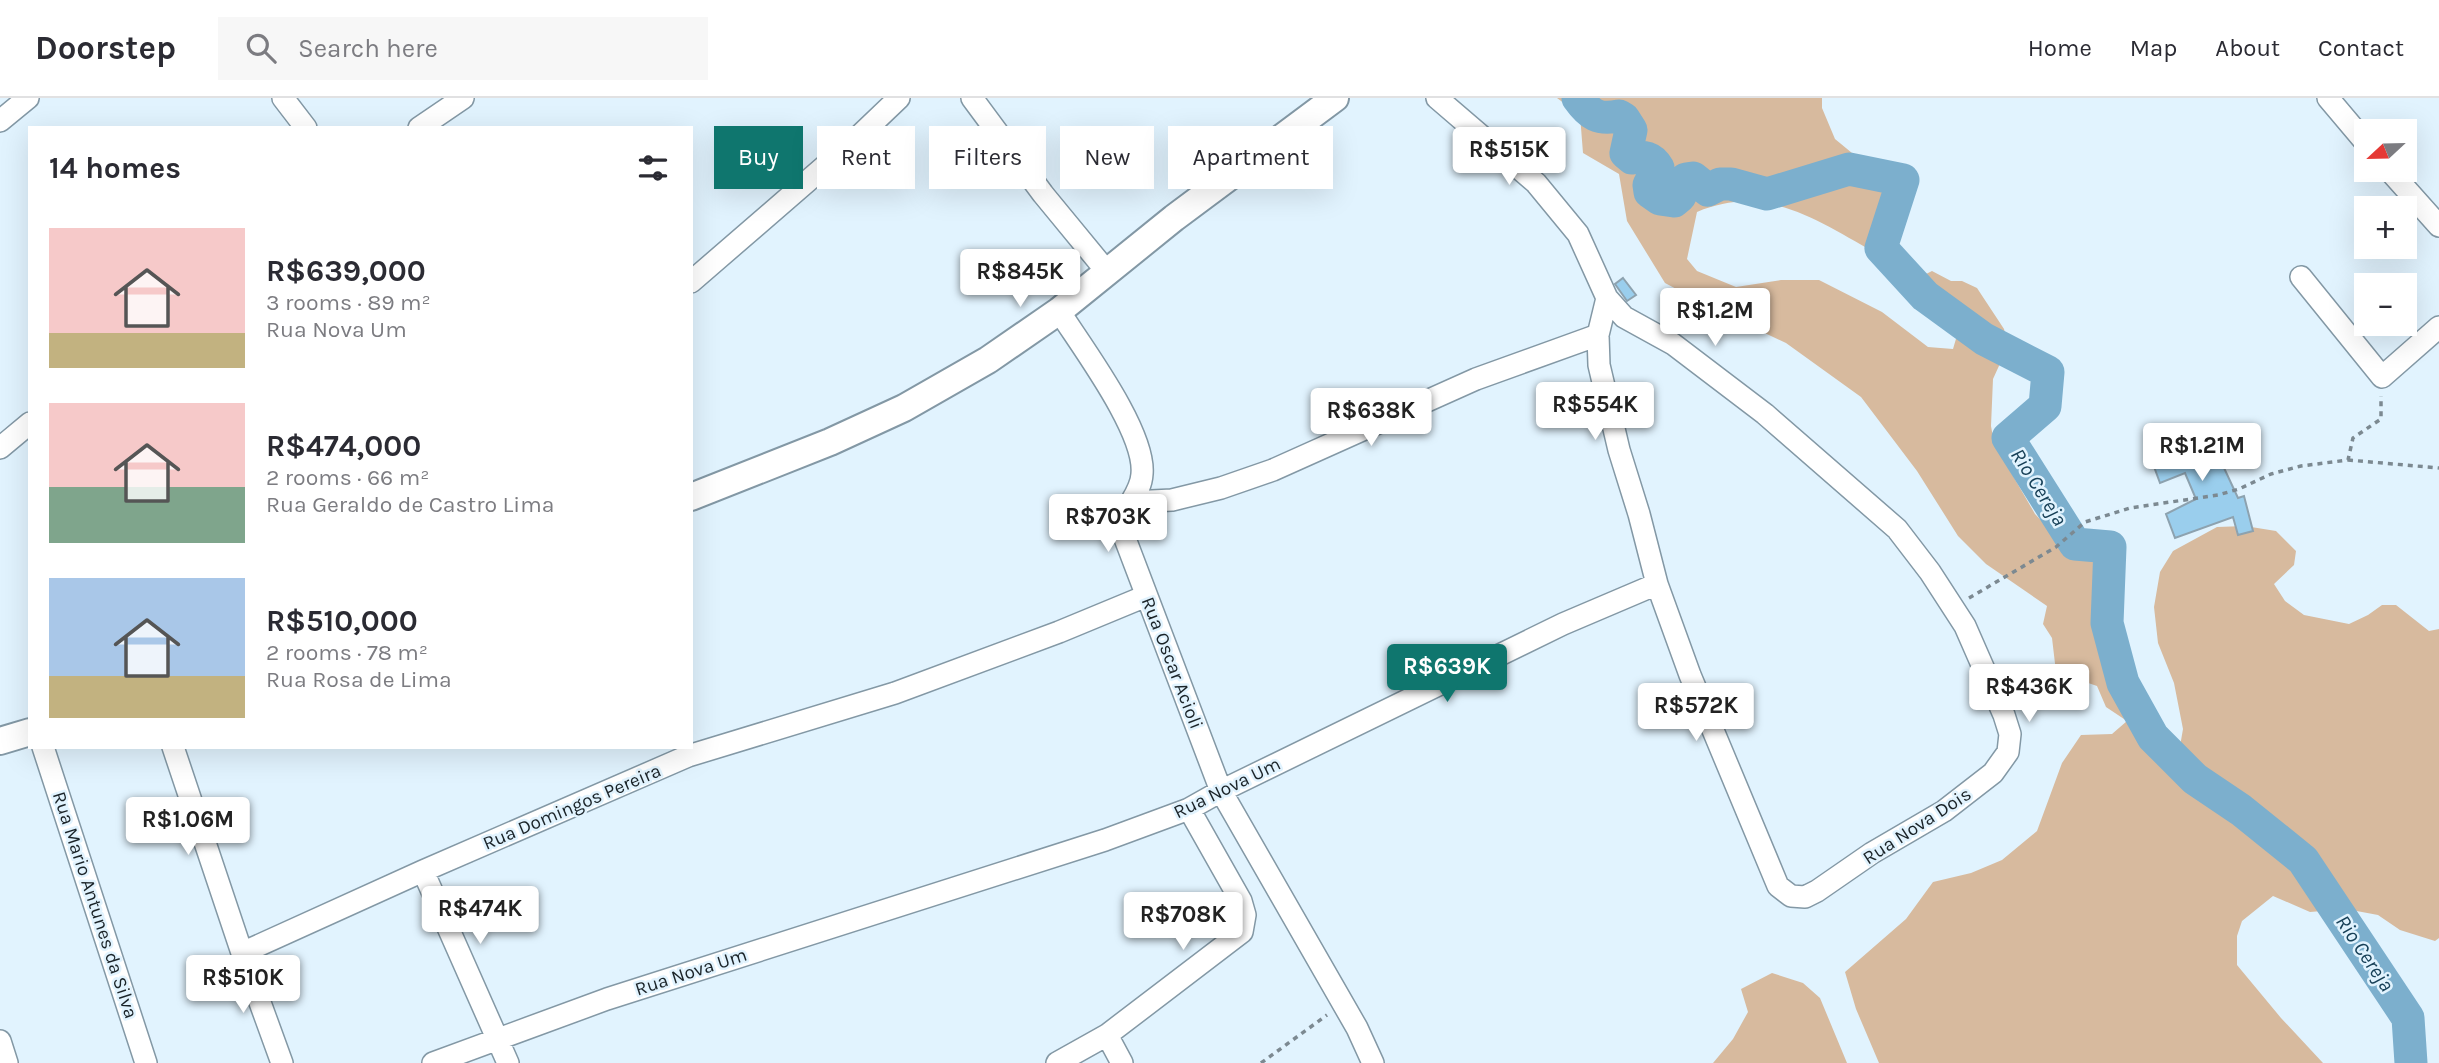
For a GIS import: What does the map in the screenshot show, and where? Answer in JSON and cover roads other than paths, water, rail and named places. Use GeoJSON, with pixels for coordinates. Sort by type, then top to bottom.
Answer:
{"type":"FeatureCollection","features":[{"type":"Feature","properties":{"kind":"street"},"geometry":{"type":"LineString","coordinates":[[0,121],[28,98]]}},
{"type":"Feature","properties":{"kind":"street"},"geometry":{"type":"LineString","coordinates":[[283,98],[304,126]]}},
{"type":"Feature","properties":{"kind":"street"},"geometry":{"type":"LineString","coordinates":[[422,126],[463,98]]}},
{"type":"Feature","properties":{"kind":"street"},"geometry":{"type":"LineString","coordinates":[[693,280],[855,140],[899,98]]}},
{"type":"Feature","properties":{"kind":"street"},"geometry":{"type":"LineString","coordinates":[[972,98],[1043,194],[1108,273]]}},
{"type":"Feature","properties":{"kind":"street"},"geometry":{"type":"LineString","coordinates":[[693,496],[830,442],[904,408],[988,360],[1059,311],[1174,218],[1335,98]]}},
{"type":"Feature","properties":{"kind":"street"},"geometry":{"type":"LineString","coordinates":[[1437,98],[1536,183],[1578,234],[1607,298],[1598,335],[1600,365],[1609,413],[1657,584]]}},
{"type":"Feature","properties":{"kind":"street"},"geometry":{"type":"LineString","coordinates":[[2328,98],[2354,129]]}},
{"type":"Feature","properties":{"kind":"street"},"geometry":{"type":"LineString","coordinates":[[2400,182],[2439,226]]}},
{"type":"Feature","properties":{"kind":"street"},"geometry":{"type":"LineString","coordinates":[[2301,277],[2382,377],[2439,327]]}},
{"type":"Feature","properties":{"kind":"street","name":"Rua Nova Dois"},"geometry":{"type":"LineString","coordinates":[[1607,298],[1624,317],[1674,345],[1765,414],[1896,529],[1930,572],[1965,626],[2004,715],[2010,734],[2008,752],[1993,773],[1944,811],[1872,853],[1817,891],[1805,897],[1791,896],[1778,886],[1690,675],[1657,584]]}},
{"type":"Feature","properties":{"kind":"street","name":"Rua Oscar Acioli"},"geometry":{"type":"LineString","coordinates":[[1059,311],[1109,389],[1138,445],[1143,473],[1138,493],[1121,519],[1121,528],[1221,791],[1343,1003],[1373,1063]]}},
{"type":"Feature","properties":{"kind":"street"},"geometry":{"type":"LineString","coordinates":[[1132,502],[1172,500],[1221,488],[1273,470],[1476,379],[1598,335]]}},
{"type":"Feature","properties":{"kind":"street"},"geometry":{"type":"LineString","coordinates":[[0,448],[28,424]]}},
{"type":"Feature","properties":{"kind":"street","name":"Rua Nova Um"},"geometry":{"type":"LineString","coordinates":[[433,1063],[607,999],[1092,845],[1189,810],[1221,791],[1563,624],[1657,584]]}},
{"type":"Feature","properties":{"kind":"street","name":"Rua Domingos Pereira"},"geometry":{"type":"LineString","coordinates":[[242,953],[687,752],[895,693],[1146,596]]}},
{"type":"Feature","properties":{"kind":"street","name":"Rua Mario Antunes da Silva"},"geometry":{"type":"LineString","coordinates":[[44,749],[146,1063]]}},
{"type":"Feature","properties":{"kind":"street"},"geometry":{"type":"LineString","coordinates":[[174,749],[282,1063]]}},
{"type":"Feature","properties":{"kind":"street"},"geometry":{"type":"LineString","coordinates":[[1057,1063],[1107,1035],[1242,932],[1245,915],[1241,901],[1189,810]]}},
{"type":"Feature","properties":{"kind":"street"},"geometry":{"type":"LineString","coordinates":[[423,871],[508,1063]]}},
{"type":"Feature","properties":{"kind":"street"},"geometry":{"type":"LineString","coordinates":[[1107,1035],[1122,1063]]}},
{"type":"Feature","properties":{"kind":"street"},"geometry":{"type":"LineString","coordinates":[[0,1041],[7,1063]]}},
{"type":"Feature","properties":{"kind":"waterway","name":"Rio Cereja"},"geometry":{"type":"LineString","coordinates":[[1578,98],[1595,115],[1619,116],[1624,119],[1631,130],[1626,153],[1632,158],[1647,158],[1656,164],[1658,168],[1649,185],[1650,192],[1660,199],[1674,201],[1680,196],[1686,179],[1693,178],[1708,190],[1720,184],[1731,184],[1767,194],[1849,169],[1903,180],[1881,248],[1925,296],[1984,339],[2048,372],[2045,406],[2008,438],[2075,544],[2110,547],[2107,623],[2123,683],[2153,737],[2195,779],[2241,810],[2303,860],[2408,1018],[2411,1063]]}}]}
